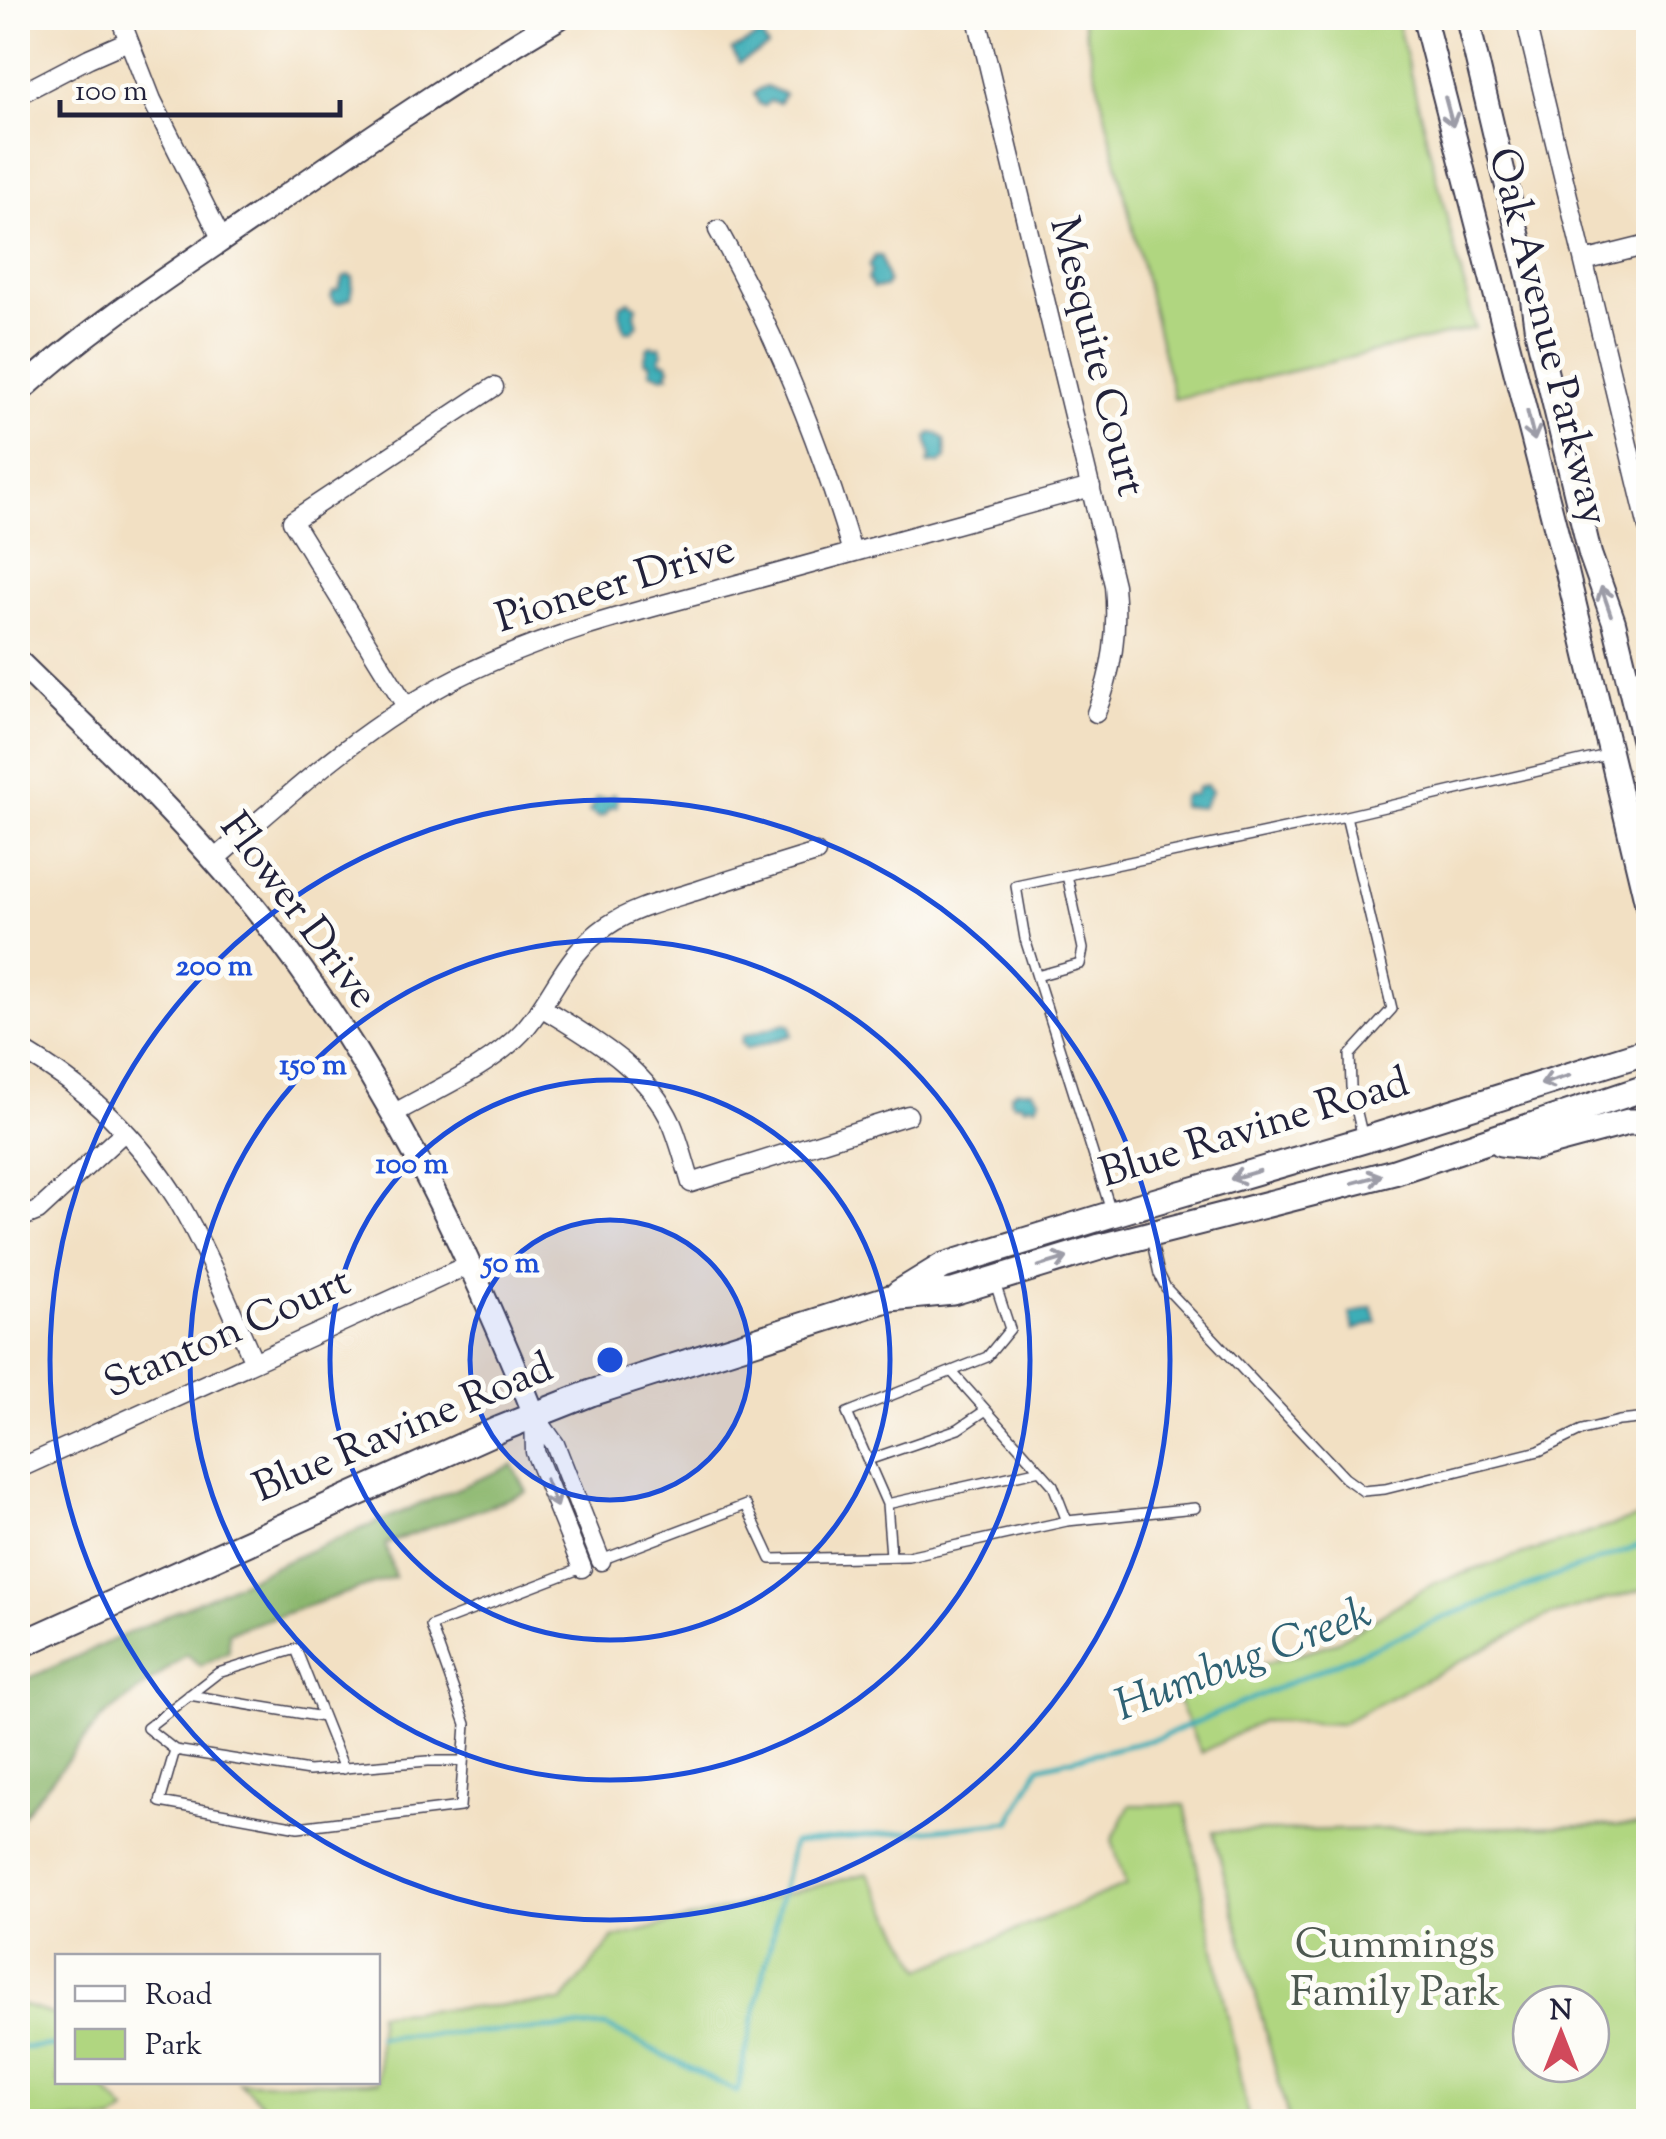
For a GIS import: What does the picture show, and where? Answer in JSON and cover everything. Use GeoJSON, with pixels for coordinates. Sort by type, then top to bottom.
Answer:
{"type":"FeatureCollection","features":[{"type":"Feature","properties":{"kind":"main road","name":"Blue Ravine Road"},"geometry":{"type":"LineString","coordinates":[[890,1298],[943,1266],[1648,1051]]}},
{"type":"Feature","properties":{"kind":"main road","name":"Blue Ravine Road"},"geometry":{"type":"LineString","coordinates":[[18,1646],[534,1415],[628,1381],[890,1298],[952,1292],[1100,1248],[1394,1172],[1648,1088]]}},
{"type":"Feature","properties":{"kind":"main road"},"geometry":{"type":"LineString","coordinates":[[1491,1142],[1535,1146],[1628,1122],[1648,1122]]}},
{"type":"Feature","properties":{"kind":"street"},"geometry":{"type":"LineString","coordinates":[[120,18],[160,116],[222,240]]}},
{"type":"Feature","properties":{"kind":"street"},"geometry":{"type":"LineString","coordinates":[[18,393],[76,342],[222,240],[394,122],[559,18]]}},
{"type":"Feature","properties":{"kind":"street","name":"Mesquite Court"},"geometry":{"type":"LineString","coordinates":[[977,18],[1114,585],[1117,616],[1113,662],[1096,713]]}},
{"type":"Feature","properties":{"kind":"street","name":"Oak Avenue Parkway"},"geometry":{"type":"LineString","coordinates":[[1424,18],[1544,481],[1648,910]]}},
{"type":"Feature","properties":{"kind":"street","name":"Oak Avenue Parkway"},"geometry":{"type":"LineString","coordinates":[[1467,18],[1590,554],[1614,622],[1648,763]]}},
{"type":"Feature","properties":{"kind":"street"},"geometry":{"type":"LineString","coordinates":[[1525,18],[1648,528]]}},
{"type":"Feature","properties":{"kind":"street"},"geometry":{"type":"LineString","coordinates":[[18,95],[128,41]]}},
{"type":"Feature","properties":{"kind":"street"},"geometry":{"type":"LineString","coordinates":[[718,230],[780,350],[832,484],[852,552]]}},
{"type":"Feature","properties":{"kind":"street"},"geometry":{"type":"LineString","coordinates":[[1584,260],[1648,245]]}},
{"type":"Feature","properties":{"kind":"street"},"geometry":{"type":"LineString","coordinates":[[406,706],[292,520],[494,388]]}},
{"type":"Feature","properties":{"kind":"street","name":"Pioneer Drive"},"geometry":{"type":"LineString","coordinates":[[214,860],[324,765],[406,706],[486,664],[564,633],[1090,487]]}},
{"type":"Feature","properties":{"kind":"street","name":"Flower Drive"},"geometry":{"type":"LineString","coordinates":[[18,661],[153,793],[214,860],[259,914],[338,1023],[419,1162],[534,1415],[555,1444],[601,1560]]}},
{"type":"Feature","properties":{"kind":"street"},"geometry":{"type":"LineString","coordinates":[[393,1114],[494,1056],[522,1032],[581,948],[625,916],[816,853]]}},
{"type":"Feature","properties":{"kind":"street"},"geometry":{"type":"LineString","coordinates":[[541,1007],[606,1048],[645,1082],[674,1128],[691,1183],[908,1114]]}},
{"type":"Feature","properties":{"kind":"street"},"geometry":{"type":"LineString","coordinates":[[18,1048],[80,1089],[125,1131],[152,1164],[178,1200],[199,1240],[254,1362]]}},
{"type":"Feature","properties":{"kind":"street"},"geometry":{"type":"LineString","coordinates":[[18,1219],[38,1211],[125,1131]]}},
{"type":"Feature","properties":{"kind":"street","name":"Stanton Court"},"geometry":{"type":"LineString","coordinates":[[18,1469],[468,1266]]}},
{"type":"Feature","properties":{"kind":"street","name":"Flower Drive"},"geometry":{"type":"LineString","coordinates":[[534,1415],[535,1452],[582,1568]]}},
{"type":"Feature","properties":{"kind":"lane"},"geometry":{"type":"LineString","coordinates":[[1112,1214],[1025,939],[1016,886],[1346,816],[1611,754]]}},
{"type":"Feature","properties":{"kind":"lane"},"geometry":{"type":"LineString","coordinates":[[1346,816],[1392,1010],[1350,1055],[1351,1087],[1364,1140]]}},
{"type":"Feature","properties":{"kind":"lane"},"geometry":{"type":"LineString","coordinates":[[1037,976],[1080,964],[1083,949],[1067,875]]}},
{"type":"Feature","properties":{"kind":"lane"},"geometry":{"type":"LineString","coordinates":[[1150,1235],[1158,1274],[1166,1288],[1345,1478],[1364,1491],[1540,1451],[1582,1430],[1619,1420],[1648,1418]]}},
{"type":"Feature","properties":{"kind":"lane"},"geometry":{"type":"LineString","coordinates":[[891,1556],[887,1504],[847,1413],[988,1356],[1010,1330],[994,1280]]}},
{"type":"Feature","properties":{"kind":"lane"},"geometry":{"type":"LineString","coordinates":[[952,1372],[1053,1485],[1067,1521]]}},
{"type":"Feature","properties":{"kind":"lane"},"geometry":{"type":"LineString","coordinates":[[868,1460],[958,1429],[986,1410]]}},
{"type":"Feature","properties":{"kind":"lane"},"geometry":{"type":"LineString","coordinates":[[887,1504],[1040,1470]]}},
{"type":"Feature","properties":{"kind":"lane"},"geometry":{"type":"LineString","coordinates":[[175,1750],[160,1802],[298,1827],[460,1807],[466,1724],[431,1626],[746,1505],[771,1559],[908,1556],[1067,1521],[1196,1508]]}},
{"type":"Feature","properties":{"kind":"lane"},"geometry":{"type":"LineString","coordinates":[[344,1769],[296,1648],[218,1673],[147,1728],[175,1750],[309,1772],[344,1769],[428,1760],[463,1762]]}},
{"type":"Feature","properties":{"kind":"lane"},"geometry":{"type":"LineString","coordinates":[[190,1694],[323,1717]]}},
{"type":"Feature","properties":{"kind":"green space"},"geometry":{"type":"Polygon","coordinates":[[[1082,18],[1396,18],[1475,328],[1174,399],[1082,18]]]}},
{"type":"Feature","properties":{"kind":"green space"},"geometry":{"type":"Polygon","coordinates":[[[513,1465],[527,1492],[385,1544],[395,1577],[229,1632],[229,1651],[200,1666],[187,1654],[101,1719],[18,1821],[18,1683],[309,1551],[513,1465]]]}},
{"type":"Feature","properties":{"kind":"green space"},"geometry":{"type":"Polygon","coordinates":[[[1648,1514],[1648,1588],[1545,1617],[1340,1724],[1261,1721],[1201,1753],[1177,1699],[1230,1674],[1334,1643],[1434,1583],[1648,1514]]]}},
{"type":"Feature","properties":{"kind":"green space"},"geometry":{"type":"Polygon","coordinates":[[[1130,1805],[1185,1805],[1249,2121],[277,2122],[275,2115],[241,2084],[380,2084],[380,2013],[562,2002],[614,1938],[868,1873],[922,1969],[1126,1885],[1112,1840],[1130,1805]]]}},
{"type":"Feature","properties":{"kind":"green space","name":"Cummings Family Park"},"geometry":{"type":"Polygon","coordinates":[[[1648,1825],[1648,2121],[1289,2121],[1213,1832],[1648,1825]]]}},
{"type":"Feature","properties":{"kind":"green space"},"geometry":{"type":"Polygon","coordinates":[[[18,2004],[55,2015],[55,2084],[107,2084],[102,2086],[126,2112],[113,2121],[18,2121],[18,2004]]]}},
{"type":"Feature","properties":{"kind":"water"},"geometry":{"type":"Polygon","coordinates":[[[761,35],[768,47],[739,63],[732,50],[761,35]]]}},
{"type":"Feature","properties":{"kind":"water"},"geometry":{"type":"Polygon","coordinates":[[[766,86],[785,94],[779,103],[759,104],[754,94],[766,86]]]}},
{"type":"Feature","properties":{"kind":"water"},"geometry":{"type":"Polygon","coordinates":[[[875,256],[881,256],[888,282],[885,287],[873,288],[868,279],[875,256]]]}},
{"type":"Feature","properties":{"kind":"water"},"geometry":{"type":"Polygon","coordinates":[[[348,275],[353,277],[351,298],[334,302],[333,291],[348,275]]]}},
{"type":"Feature","properties":{"kind":"water"},"geometry":{"type":"Polygon","coordinates":[[[629,301],[637,306],[638,325],[625,331],[621,305],[629,301]]]}},
{"type":"Feature","properties":{"kind":"water"},"geometry":{"type":"Polygon","coordinates":[[[652,345],[660,346],[661,361],[668,363],[669,375],[650,372],[651,364],[644,361],[652,345]]]}},
{"type":"Feature","properties":{"kind":"water"},"geometry":{"type":"Polygon","coordinates":[[[931,433],[945,440],[946,458],[939,464],[928,461],[931,458],[927,437],[931,433]]]}},
{"type":"Feature","properties":{"kind":"water"},"geometry":{"type":"Polygon","coordinates":[[[1206,785],[1212,791],[1202,808],[1182,806],[1185,795],[1195,794],[1197,788],[1206,785]]]}},
{"type":"Feature","properties":{"kind":"water"},"geometry":{"type":"Polygon","coordinates":[[[617,796],[617,806],[605,815],[599,817],[589,812],[597,797],[617,796]]]}},
{"type":"Feature","properties":{"kind":"water"},"geometry":{"type":"Polygon","coordinates":[[[786,1023],[791,1026],[792,1035],[747,1049],[741,1043],[743,1036],[786,1023]]]}},
{"type":"Feature","properties":{"kind":"water"},"geometry":{"type":"Polygon","coordinates":[[[1017,1090],[1032,1090],[1040,1099],[1036,1106],[1022,1106],[1010,1100],[1017,1090]]]}},
{"type":"Feature","properties":{"kind":"water"},"geometry":{"type":"Polygon","coordinates":[[[1372,1307],[1377,1322],[1354,1330],[1350,1314],[1372,1307]]]}},
{"type":"Feature","properties":{"kind":"waterway","name":"Humbug Creek"},"geometry":{"type":"LineString","coordinates":[[380,2037],[606,2026],[737,2092],[793,1843],[1010,1822],[1039,1767],[1159,1738],[1455,1613],[1648,1542]]}},
{"type":"Feature","properties":{"kind":"waterway","name":"Humbug Creek"},"geometry":{"type":"LineString","coordinates":[[18,2048],[55,2046]]}}]}
